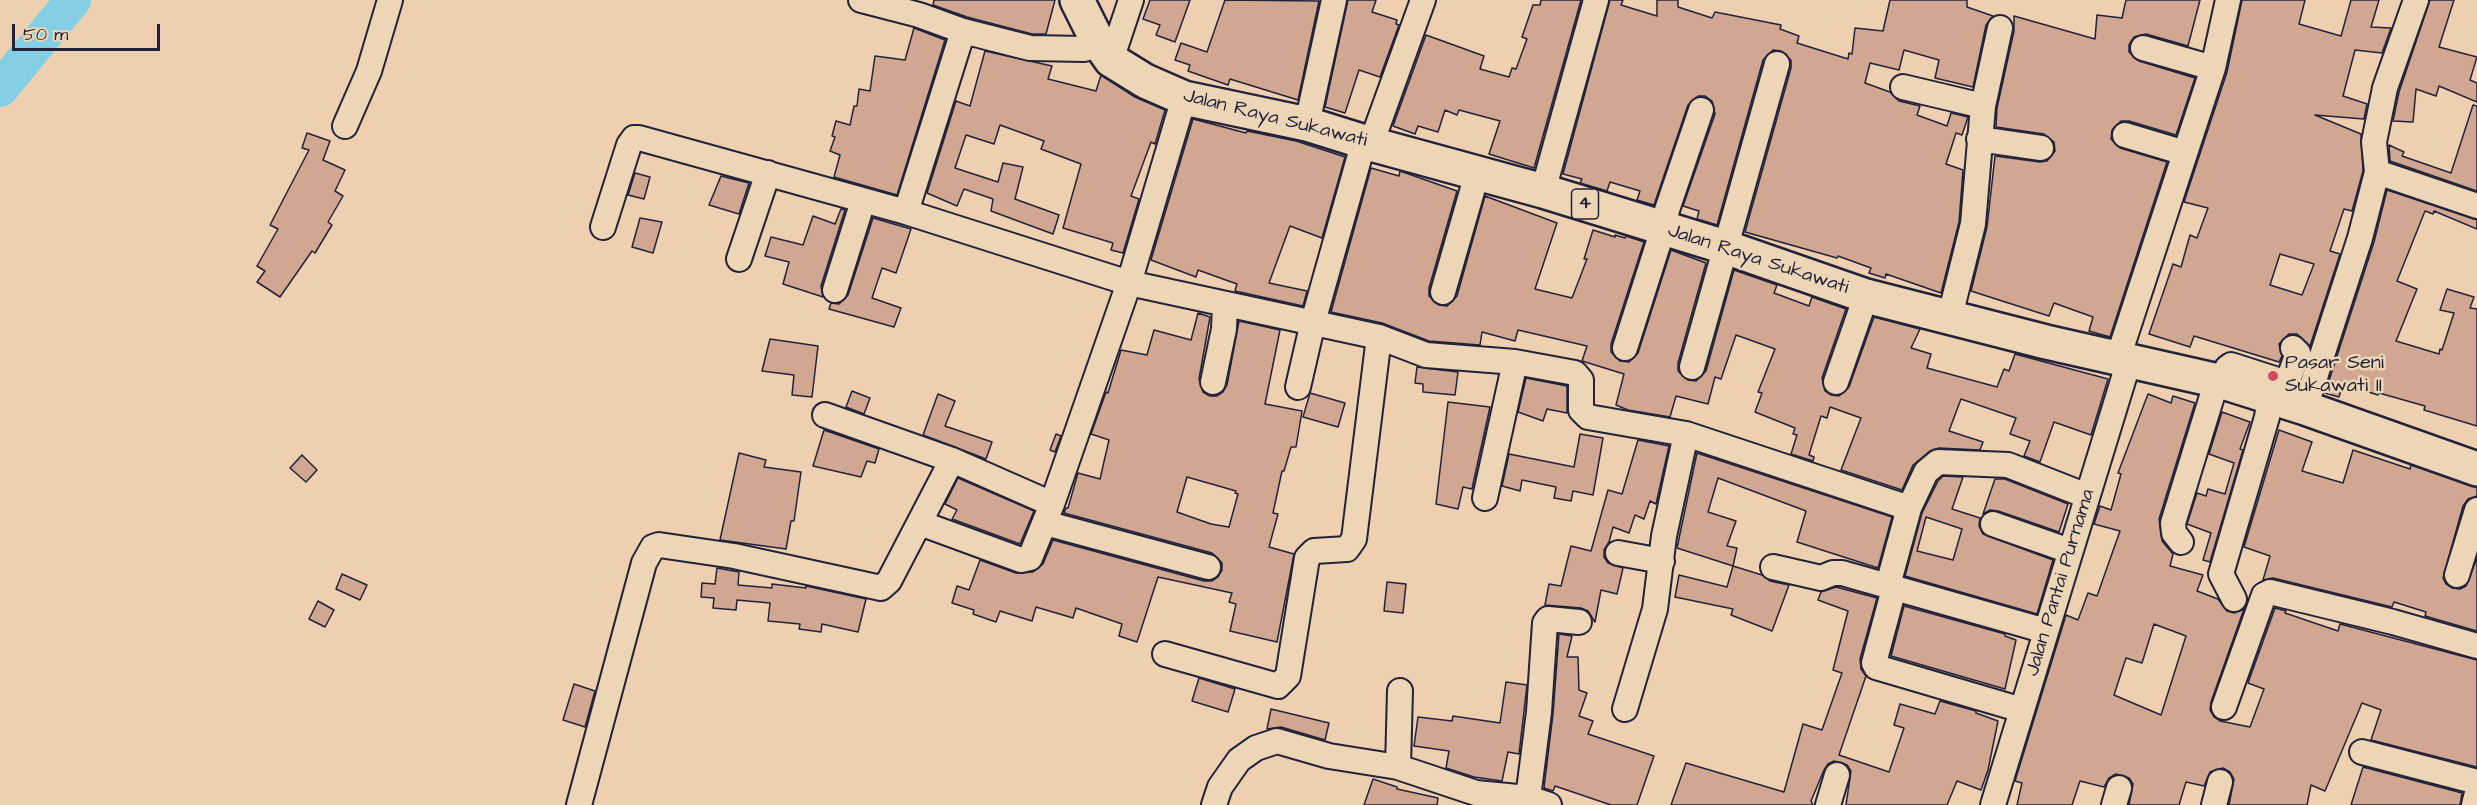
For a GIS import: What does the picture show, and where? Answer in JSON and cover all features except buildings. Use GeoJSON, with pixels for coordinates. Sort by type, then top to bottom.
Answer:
{"type":"FeatureCollection","features":[{"type":"Feature","properties":{"kind":"highway"},"geometry":{"type":"LineString","coordinates":[[1077,0],[1104,50]]}},
{"type":"Feature","properties":{"kind":"highway","name":"Jalan Raya Sukawati"},"geometry":{"type":"LineString","coordinates":[[1104,50],[1136,76],[1184,98],[1307,123],[1368,143],[1543,191],[1725,247],[1866,296],[2046,342],[2286,397],[2477,469]]}},
{"type":"Feature","properties":{"kind":"street"},"geometry":{"type":"LineString","coordinates":[[345,126],[369,70],[390,0]]}},
{"type":"Feature","properties":{"kind":"street"},"geometry":{"type":"LineString","coordinates":[[861,0],[919,15],[963,31],[1030,48],[1066,50],[1104,50],[1131,0]]}},
{"type":"Feature","properties":{"kind":"street"},"geometry":{"type":"LineString","coordinates":[[1307,123],[1334,0]]}},
{"type":"Feature","properties":{"kind":"street"},"geometry":{"type":"LineString","coordinates":[[1298,387],[1313,322],[1368,143],[1422,0]]}},
{"type":"Feature","properties":{"kind":"street"},"geometry":{"type":"LineString","coordinates":[[1543,191],[1596,0]]}},
{"type":"Feature","properties":{"kind":"street","name":"Jalan Pantai Purnama"},"geometry":{"type":"LineString","coordinates":[[1993,805],[2087,496],[2124,359],[2212,68],[2228,0]]}},
{"type":"Feature","properties":{"kind":"street"},"geometry":{"type":"LineString","coordinates":[[2234,599],[2221,574],[2267,417],[2286,397],[2360,238],[2377,172],[2374,142],[2385,88],[2416,0]]}},
{"type":"Feature","properties":{"kind":"street"},"geometry":{"type":"LineString","coordinates":[[1950,316],[1973,224],[1983,106],[2000,28]]}},
{"type":"Feature","properties":{"kind":"street"},"geometry":{"type":"LineString","coordinates":[[906,213],[963,31]]}},
{"type":"Feature","properties":{"kind":"street"},"geometry":{"type":"LineString","coordinates":[[2143,48],[2212,68]]}},
{"type":"Feature","properties":{"kind":"street"},"geometry":{"type":"LineString","coordinates":[[1692,367],[1777,64]]}},
{"type":"Feature","properties":{"kind":"street"},"geometry":{"type":"LineString","coordinates":[[1903,87],[1983,106]]}},
{"type":"Feature","properties":{"kind":"street"},"geometry":{"type":"LineString","coordinates":[[920,523],[1021,560],[1032,555],[1049,513],[1128,283],[1184,98]]}},
{"type":"Feature","properties":{"kind":"street"},"geometry":{"type":"LineString","coordinates":[[1625,348],[1663,229],[1666,210],[1701,110]]}},
{"type":"Feature","properties":{"kind":"street"},"geometry":{"type":"LineString","coordinates":[[2125,135],[2185,153]]}},
{"type":"Feature","properties":{"kind":"street"},"geometry":{"type":"LineString","coordinates":[[603,227],[629,145],[634,138],[639,138],[906,213],[1128,283],[1379,337],[1426,355],[1515,362],[1575,373],[1580,376],[1581,410],[1588,417],[1686,434],[1909,508]]}},
{"type":"Feature","properties":{"kind":"street"},"geometry":{"type":"LineString","coordinates":[[1979,139],[2041,148]]}},
{"type":"Feature","properties":{"kind":"street"},"geometry":{"type":"LineString","coordinates":[[2377,172],[2477,206]]}},
{"type":"Feature","properties":{"kind":"street"},"geometry":{"type":"LineString","coordinates":[[739,260],[768,173]]}},
{"type":"Feature","properties":{"kind":"street"},"geometry":{"type":"LineString","coordinates":[[1443,292],[1478,174]]}},
{"type":"Feature","properties":{"kind":"street"},"geometry":{"type":"LineString","coordinates":[[835,290],[863,201]]}},
{"type":"Feature","properties":{"kind":"street"},"geometry":{"type":"LineString","coordinates":[[1836,382],[1866,296]]}},
{"type":"Feature","properties":{"kind":"street"},"geometry":{"type":"LineString","coordinates":[[1213,382],[1224,329],[1225,304]]}},
{"type":"Feature","properties":{"kind":"street"},"geometry":{"type":"LineString","coordinates":[[1165,654],[1278,686],[1288,676],[1307,558],[1314,551],[1347,549],[1354,539],[1379,337]]}},
{"type":"Feature","properties":{"kind":"street"},"geometry":{"type":"LineString","coordinates":[[2286,397],[2298,353],[2293,348]]}},
{"type":"Feature","properties":{"kind":"street"},"geometry":{"type":"LineString","coordinates":[[1485,498],[1515,362]]}},
{"type":"Feature","properties":{"kind":"street"},"geometry":{"type":"LineString","coordinates":[[2181,542],[2174,533],[2173,523],[2220,381]]}},
{"type":"Feature","properties":{"kind":"street"},"geometry":{"type":"LineString","coordinates":[[825,414],[952,460],[1049,513],[1208,567]]}},
{"type":"Feature","properties":{"kind":"street"},"geometry":{"type":"LineString","coordinates":[[1625,709],[1655,609],[1665,536],[1686,434]]}},
{"type":"Feature","properties":{"kind":"street"},"geometry":{"type":"LineString","coordinates":[[579,805],[644,563],[653,547],[659,545],[734,556],[880,588],[889,581],[952,460]]}},
{"type":"Feature","properties":{"kind":"street"},"geometry":{"type":"LineString","coordinates":[[2022,710],[1876,667],[1874,663],[1892,596],[1888,585],[1909,508],[1926,472],[1932,464],[1938,462],[2008,465],[2087,496]]}},
{"type":"Feature","properties":{"kind":"street"},"geometry":{"type":"LineString","coordinates":[[2457,576],[2477,510]]}},
{"type":"Feature","properties":{"kind":"street"},"geometry":{"type":"LineString","coordinates":[[1993,524],[2070,551]]}},
{"type":"Feature","properties":{"kind":"street"},"geometry":{"type":"LineString","coordinates":[[1618,553],[1662,561]]}},
{"type":"Feature","properties":{"kind":"street"},"geometry":{"type":"LineString","coordinates":[[1773,567],[1821,578],[1833,573],[1842,573],[2046,631]]}},
{"type":"Feature","properties":{"kind":"street"},"geometry":{"type":"LineString","coordinates":[[2224,707],[2264,596],[2270,592],[2477,646]]}},
{"type":"Feature","properties":{"kind":"street"},"geometry":{"type":"LineString","coordinates":[[1214,805],[1220,787],[1239,760],[1256,748],[1277,741],[1329,756],[1398,767],[1476,793],[1538,802],[1539,712],[1545,623],[1548,620],[1579,622]]}},
{"type":"Feature","properties":{"kind":"street"},"geometry":{"type":"LineString","coordinates":[[1398,767],[1400,691]]}},
{"type":"Feature","properties":{"kind":"street"},"geometry":{"type":"LineString","coordinates":[[2362,752],[2477,782]]}},
{"type":"Feature","properties":{"kind":"street"},"geometry":{"type":"LineString","coordinates":[[1828,805],[1837,775]]}},
{"type":"Feature","properties":{"kind":"street"},"geometry":{"type":"LineString","coordinates":[[2474,805],[2477,793]]}},
{"type":"Feature","properties":{"kind":"waterway"},"geometry":{"type":"LineString","coordinates":[[0,89],[73,0]]}},
{"type":"Feature","properties":{"kind":"place","name":"Pasar Seni Sukawati II"},"geometry":{"type":"Point","coordinates":[2273,376]}}]}
